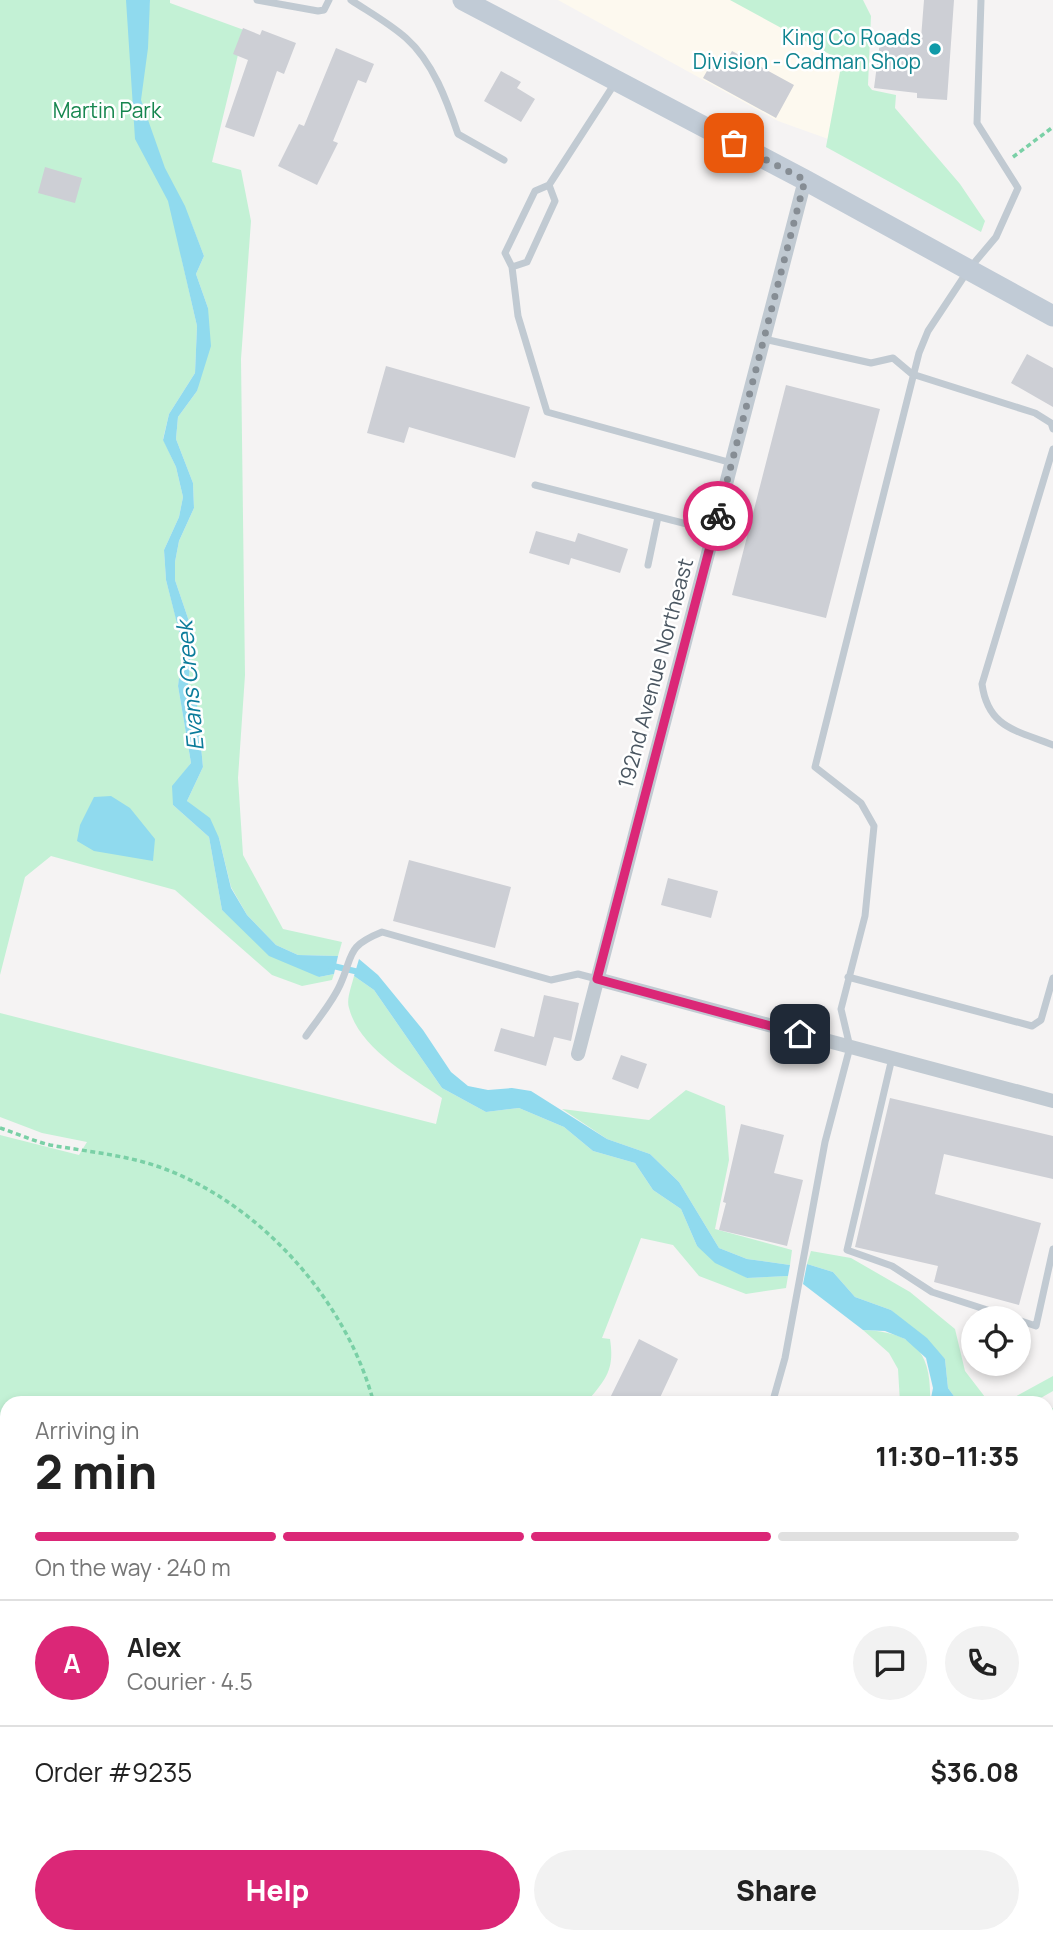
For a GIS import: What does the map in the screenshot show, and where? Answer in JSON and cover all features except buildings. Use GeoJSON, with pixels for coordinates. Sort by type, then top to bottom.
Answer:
{"type":"FeatureCollection","features":[{"type":"Feature","properties":{"kind":"main road"},"geometry":{"type":"LineString","coordinates":[[463,0],[805,180],[1053,316]]}},
{"type":"Feature","properties":{"kind":"street","name":"192nd Avenue Northeast"},"geometry":{"type":"LineString","coordinates":[[578,1054],[805,180]]}},
{"type":"Feature","properties":{"kind":"street"},"geometry":{"type":"LineString","coordinates":[[597,979],[1053,1101]]}},
{"type":"Feature","properties":{"kind":"lane"},"geometry":{"type":"LineString","coordinates":[[257,0],[318,11],[324,10],[328,0]]}},
{"type":"Feature","properties":{"kind":"lane"},"geometry":{"type":"LineString","coordinates":[[351,0],[406,38],[426,62],[448,105],[458,134],[503,160]]}},
{"type":"Feature","properties":{"kind":"lane"},"geometry":{"type":"LineString","coordinates":[[774,1396],[785,1358],[825,1142],[850,1047],[841,1009],[865,916],[874,826],[861,803],[815,766],[912,374],[928,331],[969,269],[996,237],[1018,188],[977,123],[981,0]]}},
{"type":"Feature","properties":{"kind":"lane"},"geometry":{"type":"LineString","coordinates":[[617,81],[549,185],[535,191],[505,253],[512,267],[518,316],[547,411],[732,463]]}},
{"type":"Feature","properties":{"kind":"lane"},"geometry":{"type":"LineString","coordinates":[[512,267],[527,262],[555,201],[549,185]]}},
{"type":"Feature","properties":{"kind":"lane"},"geometry":{"type":"LineString","coordinates":[[764,339],[871,363],[893,358],[912,374],[1035,413],[1051,423],[1053,429]]}},
{"type":"Feature","properties":{"kind":"lane"},"geometry":{"type":"LineString","coordinates":[[1053,449],[982,684],[985,703],[998,722],[1053,745]]}},
{"type":"Feature","properties":{"kind":"lane"},"geometry":{"type":"LineString","coordinates":[[536,485],[714,531]]}},
{"type":"Feature","properties":{"kind":"lane"},"geometry":{"type":"LineString","coordinates":[[648,565],[658,517]]}},
{"type":"Feature","properties":{"kind":"lane"},"geometry":{"type":"LineString","coordinates":[[306,1036],[340,985],[349,955],[365,939],[382,932],[551,980],[578,974],[597,979]]}},
{"type":"Feature","properties":{"kind":"lane"},"geometry":{"type":"LineString","coordinates":[[848,977],[1032,1026],[1041,1020],[1053,978]]}},
{"type":"Feature","properties":{"kind":"lane"},"geometry":{"type":"LineString","coordinates":[[892,1058],[847,1250],[892,1266],[932,1292],[975,1306]]}},
{"type":"Feature","properties":{"kind":"lane"},"geometry":{"type":"LineString","coordinates":[[1031,1324],[1036,1326],[1053,1249]]}},
{"type":"Feature","properties":{"kind":"path"},"geometry":{"type":"LineString","coordinates":[[1003,164],[1053,127]]}},
{"type":"Feature","properties":{"kind":"path"},"geometry":{"type":"LineString","coordinates":[[0,1128],[48,1144],[106,1153],[166,1169],[229,1203],[274,1240],[311,1277],[339,1318],[369,1383],[372,1396]]}},
{"type":"Feature","properties":{"kind":"shaded area"},"geometry":{"type":"Polygon","coordinates":[[[558,0],[738,0],[845,59],[831,140],[778,121],[558,0]]]}},
{"type":"Feature","properties":{"kind":"green space","name":"Martin Park"},"geometry":{"type":"Polygon","coordinates":[[[0,0],[126,0],[149,9],[150,0],[170,0],[170,3],[244,30],[212,162],[241,170],[251,221],[241,359],[245,675],[238,778],[243,855],[283,929],[342,942],[338,956],[298,955],[276,945],[247,915],[231,887],[219,838],[187,801],[203,767],[196,694],[188,687],[193,633],[175,580],[179,541],[194,508],[193,483],[176,439],[178,417],[197,391],[208,308],[196,274],[204,256],[190,220],[181,256],[197,326],[195,373],[169,414],[163,439],[176,467],[183,497],[179,517],[164,550],[166,580],[184,649],[178,686],[191,763],[182,775],[173,805],[209,837],[222,910],[241,927],[319,977],[334,974],[332,980],[302,986],[272,975],[175,890],[51,856],[25,877],[0,975],[0,0]]]}},
{"type":"Feature","properties":{"kind":"green space"},"geometry":{"type":"Polygon","coordinates":[[[730,0],[863,0],[871,16],[868,85],[872,90],[896,95],[895,108],[960,184],[985,221],[981,232],[826,147],[842,61],[730,0]]]}},
{"type":"Feature","properties":{"kind":"green space"},"geometry":{"type":"Polygon","coordinates":[[[354,976],[374,990],[442,1088],[486,1112],[519,1108],[564,1127],[593,1151],[635,1163],[653,1190],[681,1209],[697,1246],[747,1278],[788,1276],[786,1288],[746,1294],[699,1276],[673,1245],[641,1238],[602,1338],[610,1339],[610,1367],[591,1396],[0,1396],[0,1135],[79,1155],[87,1142],[42,1133],[0,1117],[0,1013],[436,1124],[442,1098],[387,1060],[363,1036],[348,1004],[354,976]]]}},
{"type":"Feature","properties":{"kind":"green space"},"geometry":{"type":"Polygon","coordinates":[[[686,1090],[725,1106],[729,1160],[715,1229],[792,1250],[790,1265],[747,1259],[719,1248],[679,1182],[650,1154],[607,1139],[562,1109],[649,1120],[686,1090]]]}},
{"type":"Feature","properties":{"kind":"green space"},"geometry":{"type":"Polygon","coordinates":[[[811,1251],[851,1258],[910,1292],[955,1329],[961,1354],[961,1376],[969,1376],[984,1396],[954,1396],[948,1388],[945,1359],[891,1310],[855,1297],[833,1272],[807,1264],[811,1251]]]}},
{"type":"Feature","properties":{"kind":"green space"},"geometry":{"type":"Polygon","coordinates":[[[863,1330],[896,1335],[917,1348],[928,1371],[930,1396],[900,1396],[898,1369],[889,1353],[863,1330]]]}},
{"type":"Feature","properties":{"kind":"green space"},"geometry":{"type":"Polygon","coordinates":[[[1053,1376],[1053,1391],[1044,1396],[1016,1396],[1053,1376]]]}},
{"type":"Feature","properties":{"kind":"water"},"geometry":{"type":"Polygon","coordinates":[[[126,0],[150,0],[148,48],[141,100],[165,168],[185,206],[204,256],[196,274],[208,308],[211,346],[197,391],[178,417],[176,439],[193,483],[194,508],[179,541],[175,580],[193,633],[188,687],[196,694],[203,767],[187,801],[210,818],[219,838],[231,888],[247,915],[276,945],[298,955],[338,956],[334,974],[319,977],[269,956],[222,910],[209,837],[173,805],[172,786],[191,763],[178,686],[183,647],[166,580],[164,550],[179,517],[183,497],[176,467],[163,440],[169,414],[195,373],[197,326],[168,201],[135,139],[126,0]]]}},
{"type":"Feature","properties":{"kind":"water"},"geometry":{"type":"Polygon","coordinates":[[[111,796],[130,808],[155,839],[153,861],[94,851],[77,841],[80,825],[94,797],[111,796]]]}},
{"type":"Feature","properties":{"kind":"water"},"geometry":{"type":"Polygon","coordinates":[[[359,959],[378,975],[423,1030],[451,1072],[468,1086],[488,1090],[512,1088],[531,1091],[607,1139],[650,1154],[679,1182],[719,1248],[747,1259],[790,1265],[788,1276],[747,1278],[715,1263],[697,1246],[681,1209],[653,1190],[635,1163],[593,1151],[564,1127],[519,1108],[486,1112],[442,1088],[374,990],[354,976],[359,959]]]}},
{"type":"Feature","properties":{"kind":"water"},"geometry":{"type":"Polygon","coordinates":[[[807,1264],[833,1272],[855,1297],[891,1310],[927,1338],[945,1359],[948,1388],[954,1396],[931,1396],[933,1388],[926,1358],[905,1339],[885,1331],[863,1330],[803,1284],[807,1264]]]}},
{"type":"Feature","properties":{"kind":"waterway","name":"Evans Creek"},"geometry":{"type":"LineString","coordinates":[[329,965],[363,973]]}},
{"type":"Feature","properties":{"kind":"way so far"},"geometry":{"type":"LineString","coordinates":[[718,516],[805,180],[734,143]]}},
{"type":"Feature","properties":{"kind":"place","name":"King Co Roads Division - Cadman Shop"},"geometry":{"type":"Point","coordinates":[935,49]}},
{"type":"Feature","properties":{"kind":"route"},"geometry":{"type":"LineString","coordinates":[[718,516],[597,979],[800,1034]]}}]}
